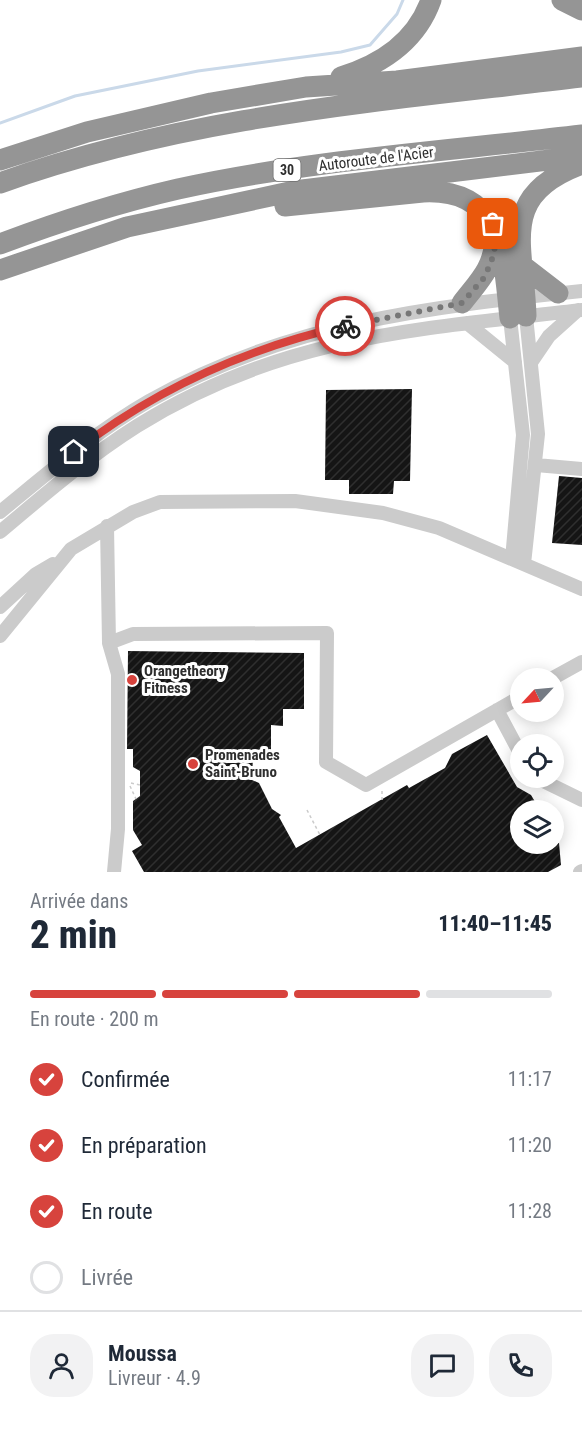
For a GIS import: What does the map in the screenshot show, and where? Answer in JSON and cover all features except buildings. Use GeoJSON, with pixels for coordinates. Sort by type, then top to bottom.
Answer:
{"type":"FeatureCollection","features":[{"type":"Feature","properties":{"kind":"highway"},"geometry":{"type":"LineString","coordinates":[[306,87],[364,70],[390,55],[414,32],[431,0]]}},
{"type":"Feature","properties":{"kind":"highway"},"geometry":{"type":"LineString","coordinates":[[562,0],[582,10]]}},
{"type":"Feature","properties":{"kind":"highway"},"geometry":{"type":"LineString","coordinates":[[0,160],[87,132],[158,113],[306,87],[397,81],[582,57]]}},
{"type":"Feature","properties":{"kind":"highway"},"geometry":{"type":"LineString","coordinates":[[0,183],[123,145],[228,122],[582,77]]}},
{"type":"Feature","properties":{"kind":"highway","name":"Autoroute de l'Acier"},"geometry":{"type":"LineString","coordinates":[[0,244],[132,201],[231,179],[582,135]]}},
{"type":"Feature","properties":{"kind":"highway"},"geometry":{"type":"LineString","coordinates":[[0,270],[80,241],[147,223],[294,190],[582,156]]}},
{"type":"Feature","properties":{"kind":"highway"},"geometry":{"type":"LineString","coordinates":[[517,307],[523,266],[521,225],[530,199],[552,176],[582,164]]}},
{"type":"Feature","properties":{"kind":"highway"},"geometry":{"type":"LineString","coordinates":[[147,223],[437,191],[465,200],[481,211],[493,224],[502,247],[517,307]]}},
{"type":"Feature","properties":{"kind":"highway"},"geometry":{"type":"LineString","coordinates":[[464,313],[491,263],[495,247],[493,224]]}},
{"type":"Feature","properties":{"kind":"highway"},"geometry":{"type":"LineString","coordinates":[[523,266],[558,293]]}},
{"type":"Feature","properties":{"kind":"street"},"geometry":{"type":"LineString","coordinates":[[0,532],[114,442],[162,412],[222,381],[269,362],[327,345],[464,313],[517,307],[558,293],[582,291]]}},
{"type":"Feature","properties":{"kind":"street"},"geometry":{"type":"LineString","coordinates":[[517,307],[532,362],[538,424],[536,465],[518,561]]}},
{"type":"Feature","properties":{"kind":"street"},"geometry":{"type":"LineString","coordinates":[[517,307],[515,362],[523,435],[518,561]]}},
{"type":"Feature","properties":{"kind":"street"},"geometry":{"type":"LineString","coordinates":[[0,512],[117,421],[214,368],[267,347],[332,329],[464,313],[517,307],[580,310]]}},
{"type":"Feature","properties":{"kind":"street"},"geometry":{"type":"LineString","coordinates":[[532,362],[549,336],[580,310]]}},
{"type":"Feature","properties":{"kind":"street"},"geometry":{"type":"LineString","coordinates":[[464,313],[515,362]]}},
{"type":"Feature","properties":{"kind":"street"},"geometry":{"type":"LineString","coordinates":[[536,465],[582,468]]}},
{"type":"Feature","properties":{"kind":"street"},"geometry":{"type":"LineString","coordinates":[[0,636],[71,549],[107,526],[160,502],[302,501],[382,513],[439,528],[582,589]]}},
{"type":"Feature","properties":{"kind":"street"},"geometry":{"type":"LineString","coordinates":[[107,526],[109,643],[118,674],[118,829],[114,872]]}},
{"type":"Feature","properties":{"kind":"street"},"geometry":{"type":"LineString","coordinates":[[0,608],[36,574],[63,559]]}},
{"type":"Feature","properties":{"kind":"street"},"geometry":{"type":"LineString","coordinates":[[109,643],[133,634],[327,633],[326,762],[366,784],[510,703]]}},
{"type":"Feature","properties":{"kind":"street"},"geometry":{"type":"LineString","coordinates":[[564,672],[582,662]]}},
{"type":"Feature","properties":{"kind":"street"},"geometry":{"type":"LineString","coordinates":[[497,710],[510,734]]}},
{"type":"Feature","properties":{"kind":"street"},"geometry":{"type":"LineString","coordinates":[[558,788],[582,800]]}},
{"type":"Feature","properties":{"kind":"path"},"geometry":{"type":"LineString","coordinates":[[252,761],[278,761]]}},
{"type":"Feature","properties":{"kind":"path"},"geometry":{"type":"LineString","coordinates":[[128,782],[136,799]]}},
{"type":"Feature","properties":{"kind":"path"},"geometry":{"type":"LineString","coordinates":[[307,810],[320,835]]}},
{"type":"Feature","properties":{"kind":"waterway"},"geometry":{"type":"LineString","coordinates":[[0,123],[75,96],[198,71],[341,52],[370,45],[397,14],[403,0]]}},
{"type":"Feature","properties":{"kind":"way so far"},"geometry":{"type":"LineString","coordinates":[[345,326],[462,303],[483,279],[491,263],[495,247],[493,224]]}},
{"type":"Feature","properties":{"kind":"place","name":"Orangetheory Fitness"},"geometry":{"type":"Point","coordinates":[132,680]}},
{"type":"Feature","properties":{"kind":"place","name":"Promenades Saint-Bruno"},"geometry":{"type":"Point","coordinates":[193,764]}},
{"type":"Feature","properties":{"kind":"route"},"geometry":{"type":"LineString","coordinates":[[74,452],[137,408],[214,368],[281,343],[345,326]]}}]}
